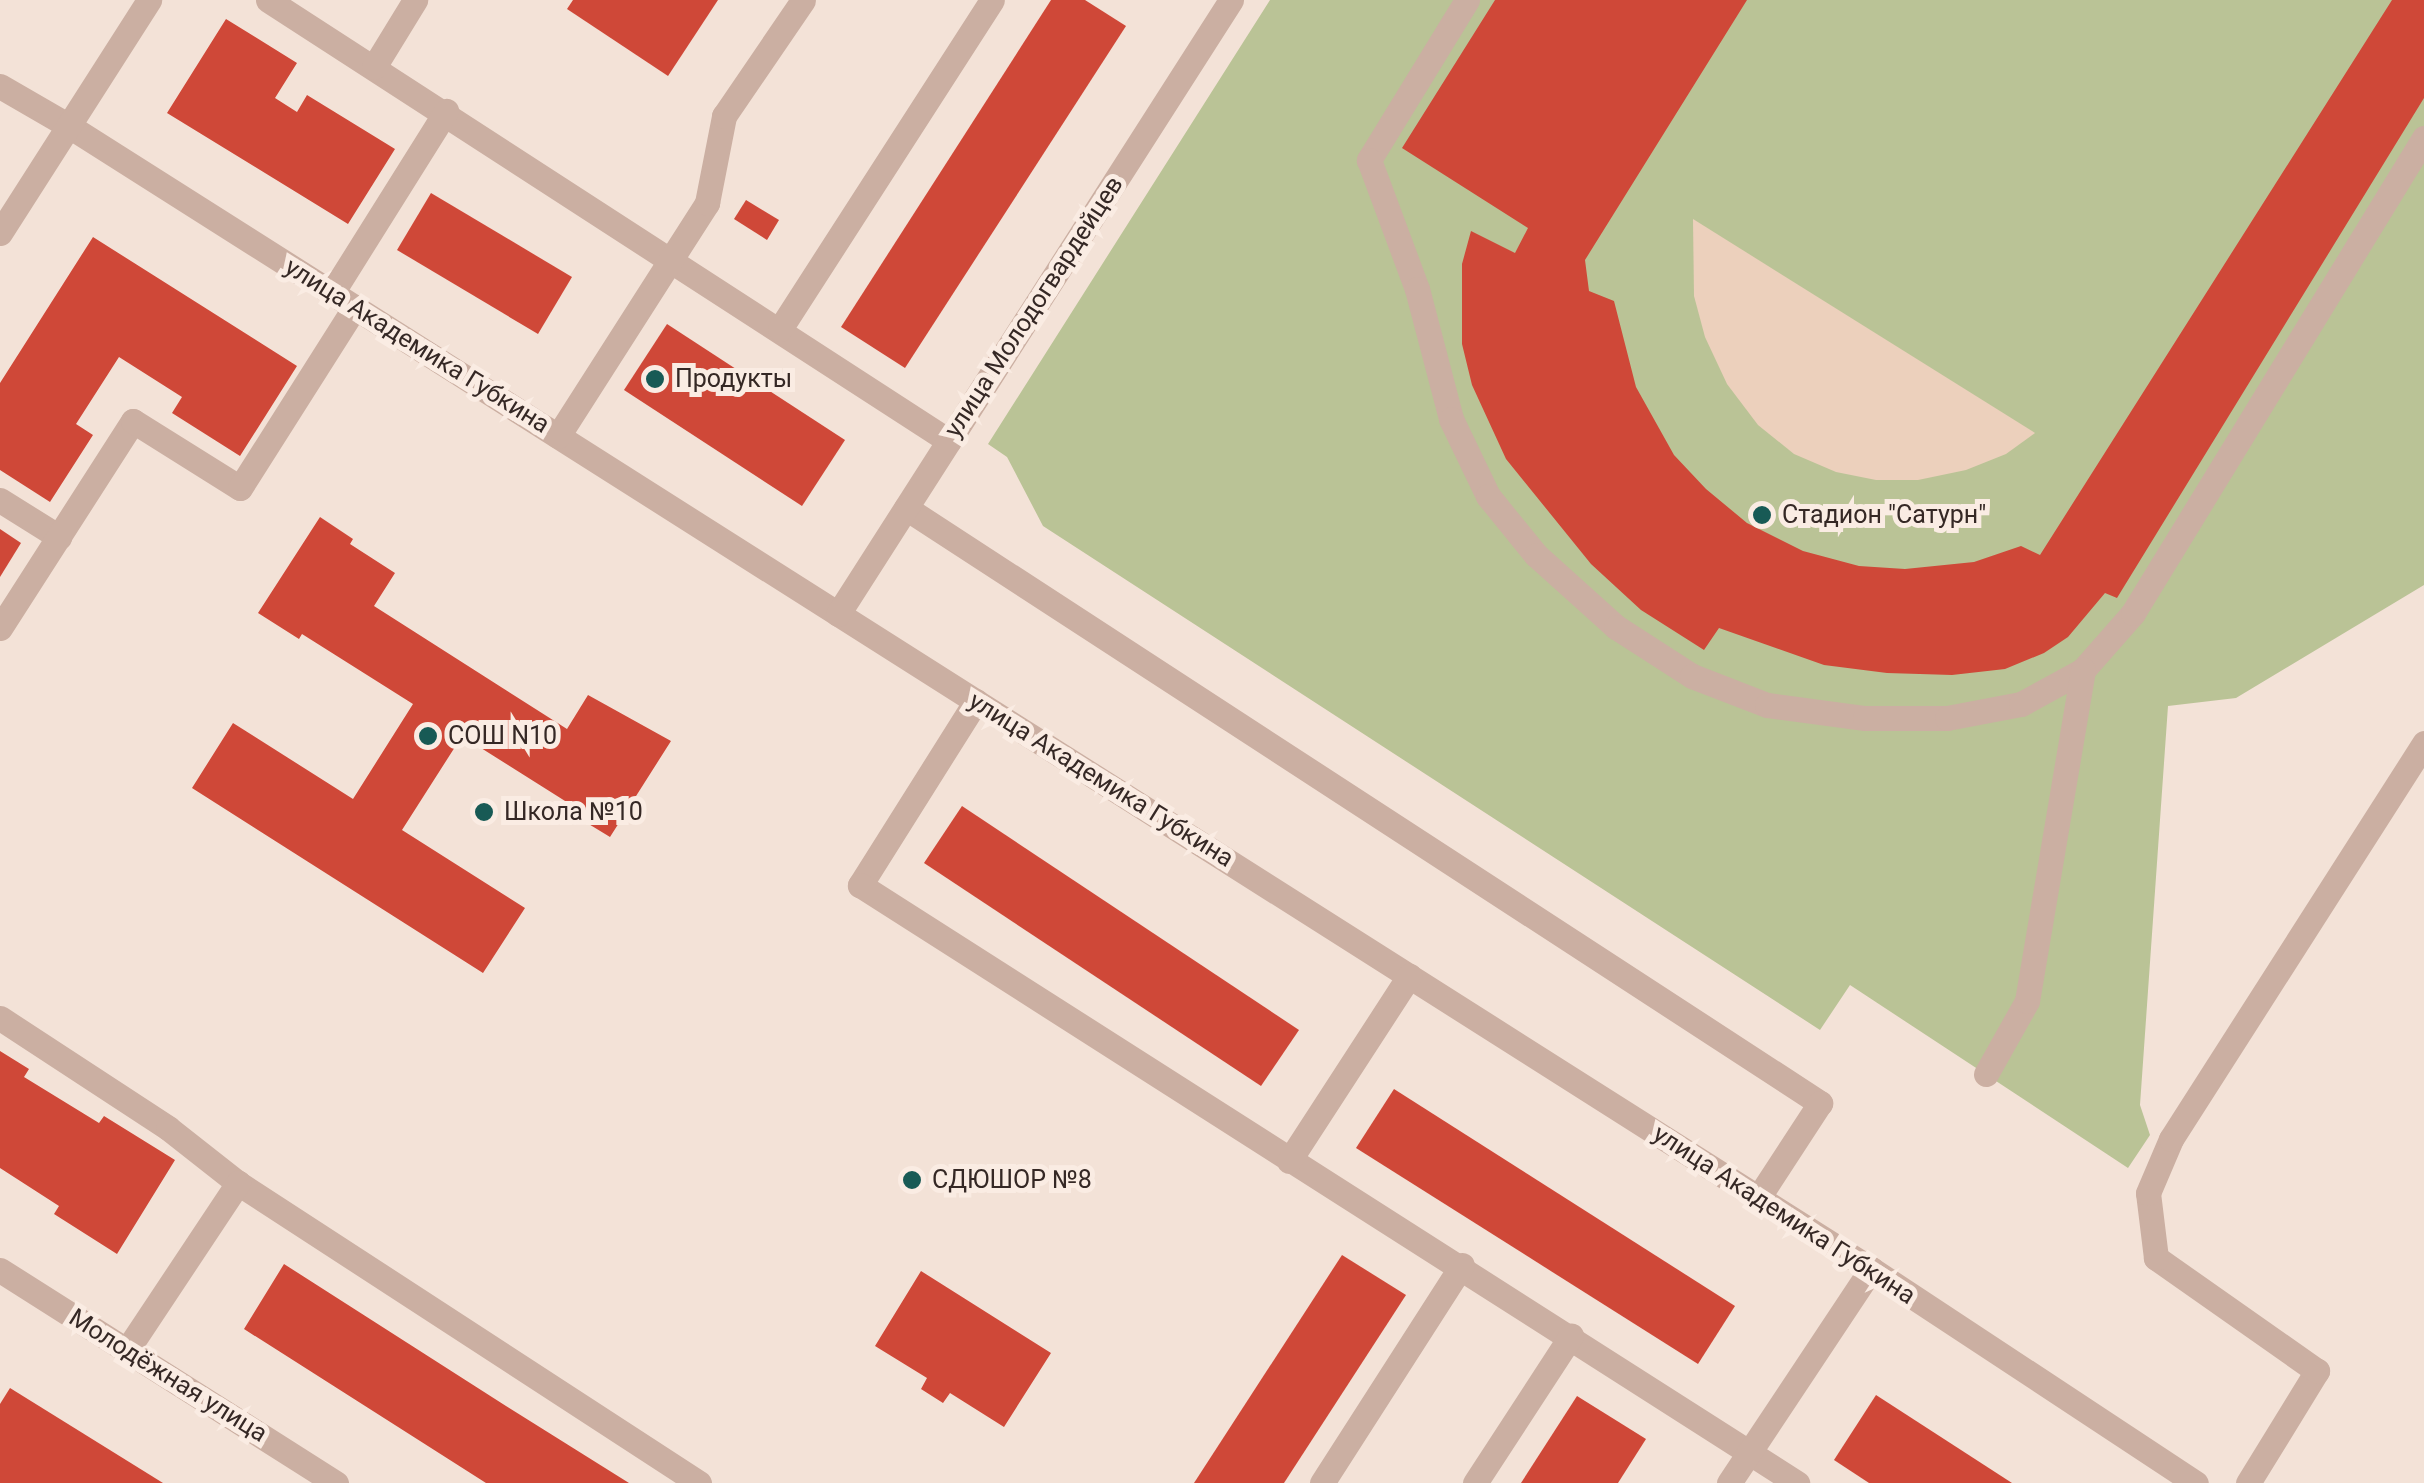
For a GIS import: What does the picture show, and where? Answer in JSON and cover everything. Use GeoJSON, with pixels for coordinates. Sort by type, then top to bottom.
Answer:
{"type":"FeatureCollection","features":[{"type":"Feature","properties":{"kind":"street"},"geometry":{"type":"LineString","coordinates":[[0,233],[149,0]]}},
{"type":"Feature","properties":{"kind":"street"},"geometry":{"type":"LineString","coordinates":[[268,0],[949,441]]}},
{"type":"Feature","properties":{"kind":"street"},"geometry":{"type":"LineString","coordinates":[[374,67],[415,0]]}},
{"type":"Feature","properties":{"kind":"street"},"geometry":{"type":"LineString","coordinates":[[558,436],[707,203],[724,116],[803,0]]}},
{"type":"Feature","properties":{"kind":"street"},"geometry":{"type":"LineString","coordinates":[[780,329],[992,0]]}},
{"type":"Feature","properties":{"kind":"street","name":"улица Молодогвардейцев"},"geometry":{"type":"LineString","coordinates":[[838,614],[1232,0]]}},
{"type":"Feature","properties":{"kind":"street"},"geometry":{"type":"LineString","coordinates":[[1467,0],[1369,160],[1417,290],[1452,418],[1488,496],[1536,555],[1616,627],[1692,676],[1767,704],[1865,718],[1947,718],[2021,704],[2083,670],[2133,614],[2424,138]]}},
{"type":"Feature","properties":{"kind":"street","name":"улица Академика Губкина"},"geometry":{"type":"LineString","coordinates":[[0,86],[69,126],[1871,1269],[2196,1483]]}},
{"type":"Feature","properties":{"kind":"street"},"geometry":{"type":"LineString","coordinates":[[332,293],[446,112]]}},
{"type":"Feature","properties":{"kind":"street"},"geometry":{"type":"LineString","coordinates":[[0,628],[133,421],[240,488],[355,307]]}},
{"type":"Feature","properties":{"kind":"street"},"geometry":{"type":"LineString","coordinates":[[0,500],[58,537]]}},
{"type":"Feature","properties":{"kind":"street"},"geometry":{"type":"LineString","coordinates":[[906,508],[1820,1102],[1758,1198]]}},
{"type":"Feature","properties":{"kind":"street"},"geometry":{"type":"LineString","coordinates":[[1986,1074],[2027,1000],[2083,670]]}},
{"type":"Feature","properties":{"kind":"street"},"geometry":{"type":"LineString","coordinates":[[976,702],[860,885],[1798,1483]]}},
{"type":"Feature","properties":{"kind":"street"},"geometry":{"type":"LineString","coordinates":[[2248,1483],[2317,1371],[2156,1258],[2148,1193],[2171,1140],[2424,743]]}},
{"type":"Feature","properties":{"kind":"street"},"geometry":{"type":"LineString","coordinates":[[1289,1161],[1408,976]]}},
{"type":"Feature","properties":{"kind":"street"},"geometry":{"type":"LineString","coordinates":[[0,1018],[168,1128],[238,1184],[699,1483]]}},
{"type":"Feature","properties":{"kind":"street"},"geometry":{"type":"LineString","coordinates":[[127,1350],[238,1184]]}},
{"type":"Feature","properties":{"kind":"street"},"geometry":{"type":"LineString","coordinates":[[1322,1483],[1462,1266]]}},
{"type":"Feature","properties":{"kind":"street"},"geometry":{"type":"LineString","coordinates":[[1730,1483],[1871,1269]]}},
{"type":"Feature","properties":{"kind":"street","name":"Молодёжная улица"},"geometry":{"type":"LineString","coordinates":[[0,1270],[336,1483]]}},
{"type":"Feature","properties":{"kind":"street"},"geometry":{"type":"LineString","coordinates":[[1475,1483],[1570,1336]]}},
{"type":"Feature","properties":{"kind":"green space","name":"Стадион \"Сатурн\""},"geometry":{"type":"Polygon","coordinates":[[[1270,0],[2424,0],[2424,585],[2236,698],[2168,706],[2140,1105],[2150,1135],[2128,1168],[1850,985],[1820,1030],[1043,526],[1007,457],[988,444],[1270,0]]]}},
{"type":"Feature","properties":{"kind":"shaded area"},"geometry":{"type":"Polygon","coordinates":[[[1693,219],[2035,433],[2006,454],[1966,470],[1918,480],[1876,480],[1836,472],[1794,454],[1758,425],[1727,384],[1705,337],[1694,296],[1693,219]]]}},
{"type":"Feature","properties":{"kind":"building"},"geometry":{"type":"Polygon","coordinates":[[[573,0],[718,0],[668,76],[567,9],[573,0]]]}},
{"type":"Feature","properties":{"kind":"building"},"geometry":{"type":"Polygon","coordinates":[[[1051,0],[1085,0],[1126,26],[905,368],[841,327],[1051,0]]]}},
{"type":"Feature","properties":{"kind":"building"},"geometry":{"type":"Polygon","coordinates":[[[1495,0],[1747,0],[1585,260],[1589,291],[1614,301],[1636,387],[1674,455],[1706,489],[1747,523],[1803,551],[1859,566],[1905,569],[1974,562],[2021,546],[2040,555],[2392,0],[2424,0],[2424,98],[2117,598],[2105,593],[2068,637],[2044,653],[2005,669],[1952,675],[1887,673],[1824,665],[1719,628],[1704,650],[1641,610],[1591,564],[1506,459],[1472,385],[1462,344],[1462,264],[1471,231],[1515,253],[1528,228],[1402,148],[1495,0]]]}},
{"type":"Feature","properties":{"kind":"building"},"geometry":{"type":"Polygon","coordinates":[[[226,19],[297,63],[275,98],[297,112],[307,95],[395,149],[348,224],[167,113],[226,19]]]}},
{"type":"Feature","properties":{"kind":"building"},"geometry":{"type":"Polygon","coordinates":[[[431,193],[572,277],[538,334],[397,250],[431,193]]]}},
{"type":"Feature","properties":{"kind":"building"},"geometry":{"type":"Polygon","coordinates":[[[746,200],[779,220],[767,240],[734,219],[746,200]]]}},
{"type":"Feature","properties":{"kind":"building"},"geometry":{"type":"Polygon","coordinates":[[[93,237],[297,366],[240,456],[172,413],[182,397],[119,357],[76,424],[93,435],[50,502],[0,470],[0,383],[93,237]]]}},
{"type":"Feature","properties":{"kind":"building"},"geometry":{"type":"Polygon","coordinates":[[[667,324],[845,440],[802,506],[624,390],[667,324]]]}},
{"type":"Feature","properties":{"kind":"building"},"geometry":{"type":"Polygon","coordinates":[[[320,517],[353,539],[350,544],[395,573],[374,606],[567,729],[588,695],[671,741],[610,837],[569,812],[573,806],[462,736],[402,830],[525,908],[483,973],[192,788],[233,723],[353,799],[413,704],[302,634],[299,639],[258,613],[320,517]]]}},
{"type":"Feature","properties":{"kind":"building"},"geometry":{"type":"Polygon","coordinates":[[[0,529],[21,543],[0,577],[0,529]]]}},
{"type":"Feature","properties":{"kind":"building"},"geometry":{"type":"Polygon","coordinates":[[[962,806],[1299,1030],[1261,1086],[924,863],[962,806]]]}},
{"type":"Feature","properties":{"kind":"building"},"geometry":{"type":"Polygon","coordinates":[[[0,1051],[29,1069],[24,1077],[99,1123],[104,1116],[175,1160],[117,1254],[54,1214],[59,1206],[0,1168],[0,1051]]]}},
{"type":"Feature","properties":{"kind":"building"},"geometry":{"type":"Polygon","coordinates":[[[1394,1089],[1735,1306],[1698,1364],[1356,1148],[1394,1089]]]}},
{"type":"Feature","properties":{"kind":"building"},"geometry":{"type":"Polygon","coordinates":[[[1342,1255],[1406,1295],[1284,1483],[1194,1483],[1342,1255]]]}},
{"type":"Feature","properties":{"kind":"building"},"geometry":{"type":"Polygon","coordinates":[[[284,1264],[629,1483],[486,1483],[244,1329],[284,1264]]]}},
{"type":"Feature","properties":{"kind":"building"},"geometry":{"type":"Polygon","coordinates":[[[921,1271],[1051,1353],[1004,1427],[950,1393],[943,1403],[921,1389],[927,1378],[875,1346],[921,1271]]]}},
{"type":"Feature","properties":{"kind":"building"},"geometry":{"type":"Polygon","coordinates":[[[10,1388],[163,1483],[0,1483],[0,1404],[10,1388]]]}},
{"type":"Feature","properties":{"kind":"building"},"geometry":{"type":"Polygon","coordinates":[[[1876,1395],[2012,1483],[1869,1483],[1834,1460],[1876,1395]]]}},
{"type":"Feature","properties":{"kind":"building"},"geometry":{"type":"Polygon","coordinates":[[[1577,1396],[1646,1439],[1618,1483],[1521,1483],[1577,1396]]]}},
{"type":"Feature","properties":{"kind":"place","name":"Продукты"},"geometry":{"type":"Point","coordinates":[655,379]}},
{"type":"Feature","properties":{"kind":"place","name":"Стадион \"Сатурн\""},"geometry":{"type":"Point","coordinates":[1762,515]}},
{"type":"Feature","properties":{"kind":"place","name":"СОШ N10"},"geometry":{"type":"Point","coordinates":[428,736]}},
{"type":"Feature","properties":{"kind":"place","name":"Школа №10"},"geometry":{"type":"Point","coordinates":[484,812]}},
{"type":"Feature","properties":{"kind":"place","name":"СДЮШОР №8"},"geometry":{"type":"Point","coordinates":[912,1180]}}]}
